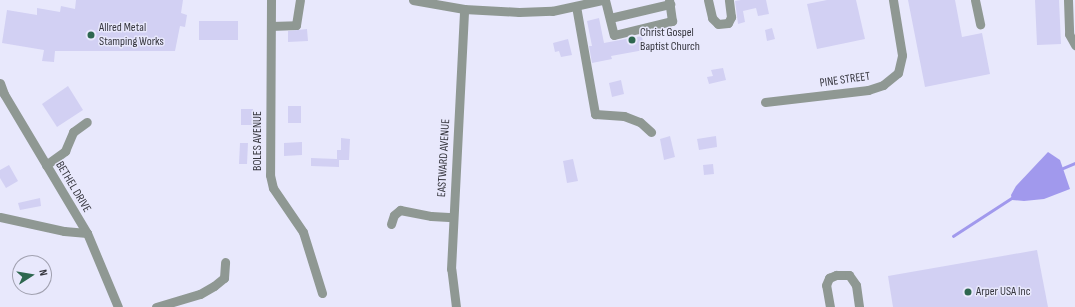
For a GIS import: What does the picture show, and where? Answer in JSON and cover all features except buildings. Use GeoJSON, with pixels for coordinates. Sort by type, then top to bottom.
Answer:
{"type":"FeatureCollection","features":[{"type":"Feature","properties":{"kind":"street","name":"BOLES AVENUE"},"geometry":{"type":"LineString","coordinates":[[271,0],[270,175],[273,188],[303,232],[322,293]]}},
{"type":"Feature","properties":{"kind":"street"},"geometry":{"type":"LineString","coordinates":[[271,26],[296,25],[300,0]]}},
{"type":"Feature","properties":{"kind":"street"},"geometry":{"type":"LineString","coordinates":[[413,0],[464,9],[536,12],[576,6],[602,0]]}},
{"type":"Feature","properties":{"kind":"street"},"geometry":{"type":"LineString","coordinates":[[605,0],[614,35],[672,21],[669,2],[610,18]]}},
{"type":"Feature","properties":{"kind":"street"},"geometry":{"type":"LineString","coordinates":[[708,0],[712,18],[718,24],[728,23],[731,17],[729,0]]}},
{"type":"Feature","properties":{"kind":"street","name":"PINE STREET"},"geometry":{"type":"LineString","coordinates":[[765,102],[868,90],[883,85],[898,73],[902,55],[893,0]]}},
{"type":"Feature","properties":{"kind":"street"},"geometry":{"type":"LineString","coordinates":[[975,0],[980,24]]}},
{"type":"Feature","properties":{"kind":"street"},"geometry":{"type":"LineString","coordinates":[[1068,0],[1069,34],[1075,45]]}},
{"type":"Feature","properties":{"kind":"street"},"geometry":{"type":"LineString","coordinates":[[576,6],[595,114],[624,116],[640,122],[651,132]]}},
{"type":"Feature","properties":{"kind":"street","name":"EASTWARD AVENUE"},"geometry":{"type":"LineString","coordinates":[[456,307],[451,269],[464,9]]}},
{"type":"Feature","properties":{"kind":"street","name":"BETHEL DRIVE"},"geometry":{"type":"LineString","coordinates":[[0,83],[4,94],[87,233],[118,307]]}},
{"type":"Feature","properties":{"kind":"street"},"geometry":{"type":"LineString","coordinates":[[46,165],[65,151],[73,132],[88,122]]}},
{"type":"Feature","properties":{"kind":"street"},"geometry":{"type":"LineString","coordinates":[[391,224],[394,214],[400,210],[431,216],[453,217]]}},
{"type":"Feature","properties":{"kind":"street"},"geometry":{"type":"LineString","coordinates":[[0,217],[64,231],[87,233]]}},
{"type":"Feature","properties":{"kind":"street"},"geometry":{"type":"LineString","coordinates":[[156,307],[200,294],[214,286],[224,278],[225,262]]}},
{"type":"Feature","properties":{"kind":"street"},"geometry":{"type":"LineString","coordinates":[[830,307],[826,285],[828,278],[836,275],[849,275],[856,285],[859,307]]}},
{"type":"Feature","properties":{"kind":"shaded area"},"geometry":{"type":"Polygon","coordinates":[[[1048,152],[1060,160],[1070,189],[1044,199],[1024,201],[1012,200],[1011,195],[1016,186],[1048,152]]]}},
{"type":"Feature","properties":{"kind":"waterway"},"geometry":{"type":"LineString","coordinates":[[1061,169],[1075,163]]}},
{"type":"Feature","properties":{"kind":"waterway"},"geometry":{"type":"LineString","coordinates":[[953,236],[1013,197]]}},
{"type":"Feature","properties":{"kind":"place","name":"Allred Metal Stamping Works"},"geometry":{"type":"Point","coordinates":[91,35]}},
{"type":"Feature","properties":{"kind":"place","name":"Christ Gospel Baptist Church"},"geometry":{"type":"Point","coordinates":[632,40]}},
{"type":"Feature","properties":{"kind":"place","name":"Arper USA Inc"},"geometry":{"type":"Point","coordinates":[968,292]}}]}
